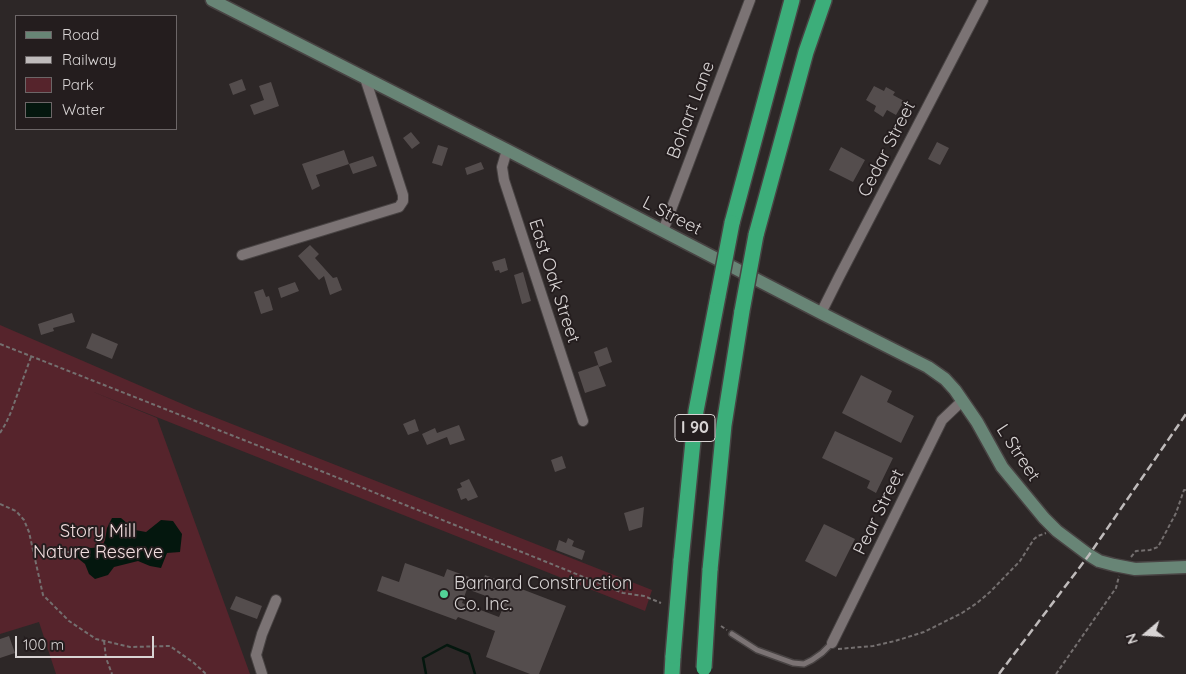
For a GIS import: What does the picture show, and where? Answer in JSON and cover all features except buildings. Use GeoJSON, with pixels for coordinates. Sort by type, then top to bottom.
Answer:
{"type":"FeatureCollection","features":[{"type":"Feature","properties":{"kind":"highway","name":"I 90"},"geometry":{"type":"LineString","coordinates":[[672,674],[696,411],[732,223],[792,0]]}},
{"type":"Feature","properties":{"kind":"highway","name":"I 90"},"geometry":{"type":"LineString","coordinates":[[704,671],[710,570],[724,425],[742,311],[756,235],[806,52],[824,0]]}},
{"type":"Feature","properties":{"kind":"street","name":"L Street"},"geometry":{"type":"LineString","coordinates":[[212,0],[507,150],[821,314],[928,367],[945,379],[956,390],[977,422],[1002,467],[1044,518],[1051,533],[1120,572],[1135,569],[1186,568]]}},
{"type":"Feature","properties":{"kind":"street","name":"Bohart Lane"},"geometry":{"type":"LineString","coordinates":[[663,231],[750,0]]}},
{"type":"Feature","properties":{"kind":"street","name":"Cedar Street"},"geometry":{"type":"LineString","coordinates":[[821,314],[838,277],[983,0]]}},
{"type":"Feature","properties":{"kind":"street"},"geometry":{"type":"LineString","coordinates":[[242,255],[398,207],[403,202],[403,195],[365,78]]}},
{"type":"Feature","properties":{"kind":"street","name":"East Oak Street"},"geometry":{"type":"LineString","coordinates":[[507,150],[502,167],[504,180],[583,421]]}},
{"type":"Feature","properties":{"kind":"street","name":"Pear Street"},"geometry":{"type":"LineString","coordinates":[[832,643],[942,420],[962,401]]}},
{"type":"Feature","properties":{"kind":"street"},"geometry":{"type":"LineString","coordinates":[[262,674],[256,656],[262,634],[276,600]]}},
{"type":"Feature","properties":{"kind":"lane"},"geometry":{"type":"LineString","coordinates":[[731,633],[758,650],[804,664],[822,653],[832,643]]}},
{"type":"Feature","properties":{"kind":"path"},"geometry":{"type":"LineString","coordinates":[[0,344],[256,444],[610,588],[623,593],[644,596],[661,603]]}},
{"type":"Feature","properties":{"kind":"path"},"geometry":{"type":"LineString","coordinates":[[0,433],[14,404],[31,357]]}},
{"type":"Feature","properties":{"kind":"path"},"geometry":{"type":"LineString","coordinates":[[1056,674],[1116,588],[1120,572],[1136,551],[1150,550],[1158,547],[1176,513],[1184,490],[1186,490]]}},
{"type":"Feature","properties":{"kind":"path"},"geometry":{"type":"LineString","coordinates":[[0,504],[16,511],[24,520],[29,532],[43,595],[69,621],[96,639],[104,641],[130,647],[170,646],[194,662],[206,674]]}},
{"type":"Feature","properties":{"kind":"path"},"geometry":{"type":"LineString","coordinates":[[822,653],[895,641],[938,626],[969,608],[990,592],[1020,561],[1034,539],[1051,533]]}},
{"type":"Feature","properties":{"kind":"path"},"geometry":{"type":"LineString","coordinates":[[34,552],[74,552]]}},
{"type":"Feature","properties":{"kind":"path"},"geometry":{"type":"LineString","coordinates":[[720,626],[731,633]]}},
{"type":"Feature","properties":{"kind":"path"},"geometry":{"type":"LineString","coordinates":[[104,641],[106,658],[112,674]]}},
{"type":"Feature","properties":{"kind":"green space","name":"Story Mill Nature Reserve"},"geometry":{"type":"Polygon","coordinates":[[[0,325],[194,409],[652,590],[645,611],[91,391],[157,418],[250,674],[56,674],[39,622],[0,634],[0,325]]]}},
{"type":"Feature","properties":{"kind":"water"},"geometry":{"type":"Polygon","coordinates":[[[112,518],[121,518],[135,530],[146,532],[161,520],[173,521],[182,534],[180,552],[167,553],[161,568],[138,561],[114,567],[108,575],[95,579],[89,574],[85,564],[75,556],[79,546],[102,547],[112,518]]]}},
{"type":"Feature","properties":{"kind":"waterway"},"geometry":{"type":"LineString","coordinates":[[426,674],[423,658],[447,645],[469,654],[475,674]]}},
{"type":"Feature","properties":{"kind":"railway"},"geometry":{"type":"LineString","coordinates":[[999,674],[1089,555],[1186,414]]}},
{"type":"Feature","properties":{"kind":"place","name":"Barnard Construction Co. Inc."},"geometry":{"type":"Point","coordinates":[444,594]}}]}
